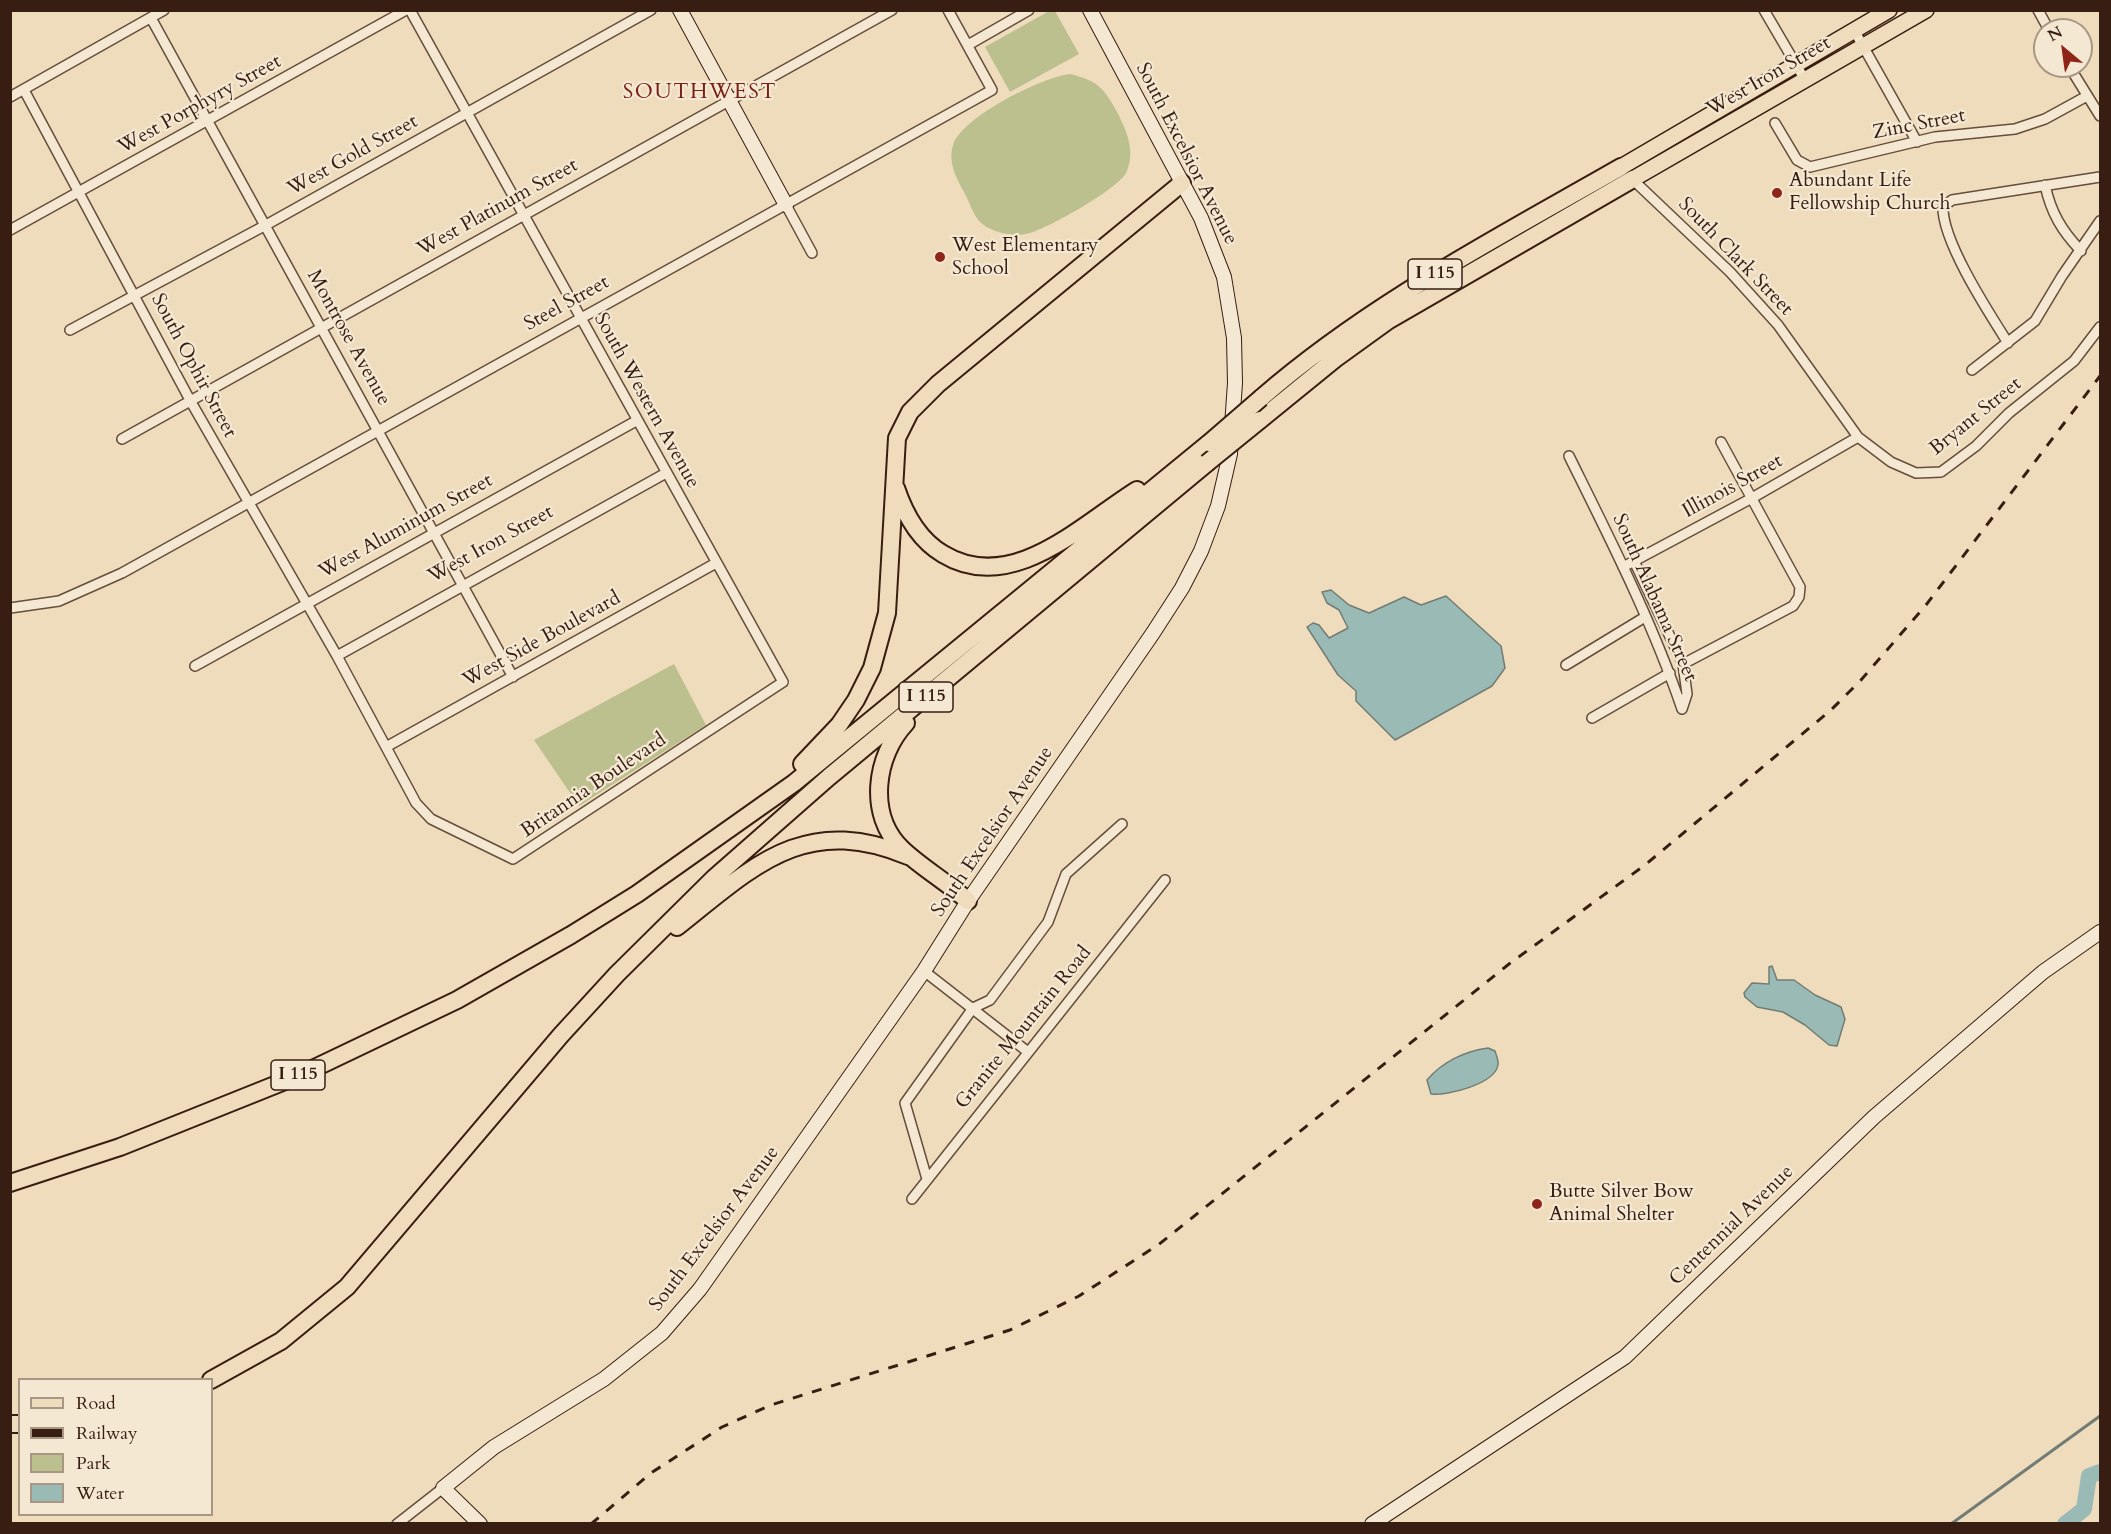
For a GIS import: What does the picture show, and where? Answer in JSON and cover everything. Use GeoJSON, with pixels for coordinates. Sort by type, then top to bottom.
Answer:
{"type":"FeatureCollection","features":[{"type":"Feature","properties":{"kind":"highway","name":"I 115"},"geometry":{"type":"LineString","coordinates":[[10,1183],[120,1147],[234,1103],[407,1025],[571,935],[637,894],[802,776],[1310,358],[1400,294],[1627,173]]}},
{"type":"Feature","properties":{"kind":"highway","name":"I 115"},"geometry":{"type":"LineString","coordinates":[[213,1379],[281,1341],[347,1287],[561,1035],[617,974],[714,878],[760,837],[1014,623],[1335,359],[1389,320],[1627,173]]}},
{"type":"Feature","properties":{"kind":"highway"},"geometry":{"type":"LineString","coordinates":[[704,845],[822,746],[839,725],[867,681],[887,613],[897,438],[910,412],[938,384],[1182,183]]}},
{"type":"Feature","properties":{"kind":"highway"},"geometry":{"type":"LineString","coordinates":[[893,477],[911,523],[934,549],[950,559],[975,567],[995,568],[1016,564],[1049,547],[1207,444]]}},
{"type":"Feature","properties":{"kind":"highway"},"geometry":{"type":"LineString","coordinates":[[968,901],[901,848],[885,822],[879,779],[885,754],[897,733],[917,711],[1014,623]]}},
{"type":"Feature","properties":{"kind":"highway"},"geometry":{"type":"LineString","coordinates":[[617,974],[746,873],[791,847],[840,840],[874,845],[915,860]]}},
{"type":"Feature","properties":{"kind":"main road","name":"West Iron Street"},"geometry":{"type":"LineString","coordinates":[[1627,173],[1796,64],[1888,10]]}},
{"type":"Feature","properties":{"kind":"main road","name":"West Iron Street"},"geometry":{"type":"LineString","coordinates":[[1627,173],[1805,80],[1926,10]]}},
{"type":"Feature","properties":{"kind":"street"},"geometry":{"type":"LineString","coordinates":[[10,97],[164,10]]}},
{"type":"Feature","properties":{"kind":"street","name":"South Western Avenue"},"geometry":{"type":"LineString","coordinates":[[408,10],[783,682]]}},
{"type":"Feature","properties":{"kind":"street","name":"West Porphyry Street"},"geometry":{"type":"LineString","coordinates":[[10,230],[408,10]]}},
{"type":"Feature","properties":{"kind":"street","name":"West Gold Street"},"geometry":{"type":"LineString","coordinates":[[70,330],[267,225],[651,10]]}},
{"type":"Feature","properties":{"kind":"street"},"geometry":{"type":"LineString","coordinates":[[680,10],[812,253]]}},
{"type":"Feature","properties":{"kind":"street","name":"West Platinum Street"},"geometry":{"type":"LineString","coordinates":[[122,439],[892,10]]}},
{"type":"Feature","properties":{"kind":"street"},"geometry":{"type":"LineString","coordinates":[[948,10],[968,45],[1029,10]]}},
{"type":"Feature","properties":{"kind":"street","name":"South Excelsior Avenue"},"geometry":{"type":"LineString","coordinates":[[397,1524],[494,1447],[604,1378],[662,1333],[700,1289],[924,971],[968,901],[1182,588],[1201,551],[1218,506],[1232,431],[1234,338],[1224,277],[1201,218],[1090,10]]}},
{"type":"Feature","properties":{"kind":"street"},"geometry":{"type":"LineString","coordinates":[[1764,10],[1805,80]]}},
{"type":"Feature","properties":{"kind":"street","name":"Montrose Avenue"},"geometry":{"type":"LineString","coordinates":[[151,18],[267,225],[513,676]]}},
{"type":"Feature","properties":{"kind":"street"},"geometry":{"type":"LineString","coordinates":[[1854,30],[1917,142]]}},
{"type":"Feature","properties":{"kind":"street","name":"Steel Street"},"geometry":{"type":"LineString","coordinates":[[10,608],[59,602],[160,551],[992,90],[968,45]]}},
{"type":"Feature","properties":{"kind":"street"},"geometry":{"type":"LineString","coordinates":[[2076,78],[2100,116]]}},
{"type":"Feature","properties":{"kind":"street","name":"South Ophir Street"},"geometry":{"type":"LineString","coordinates":[[24,90],[191,402],[337,656],[386,747]]}},
{"type":"Feature","properties":{"kind":"street","name":"Zinc Street"},"geometry":{"type":"LineString","coordinates":[[1775,123],[1797,160],[1810,167],[1951,134],[2029,126],[2087,96]]}},
{"type":"Feature","properties":{"kind":"street","name":"South Clark Street"},"geometry":{"type":"LineString","coordinates":[[1627,173],[1730,272],[1778,325],[1858,437]]}},
{"type":"Feature","properties":{"kind":"street"},"geometry":{"type":"LineString","coordinates":[[2008,343],[1983,304],[1956,250],[1942,218],[1943,207],[1952,200],[2100,177]]}},
{"type":"Feature","properties":{"kind":"street"},"geometry":{"type":"LineString","coordinates":[[2045,185],[2053,212],[2062,231],[2081,251]]}},
{"type":"Feature","properties":{"kind":"street"},"geometry":{"type":"LineString","coordinates":[[1972,370],[2035,321],[2062,276],[2100,221]]}},
{"type":"Feature","properties":{"kind":"street","name":"Bryant Street"},"geometry":{"type":"LineString","coordinates":[[1858,437],[1891,462],[1916,473],[1941,472],[1976,446],[2009,414],[2074,361],[2100,327]]}},
{"type":"Feature","properties":{"kind":"street","name":"West Aluminum Street"},"geometry":{"type":"LineString","coordinates":[[195,666],[433,531],[636,421]]}},
{"type":"Feature","properties":{"kind":"street","name":"Illinois Street"},"geometry":{"type":"LineString","coordinates":[[1623,567],[1752,498],[1858,437]]}},
{"type":"Feature","properties":{"kind":"street"},"geometry":{"type":"LineString","coordinates":[[1683,664],[1793,606],[1799,597],[1800,587],[1721,442]]}},
{"type":"Feature","properties":{"kind":"street","name":"South Alabama Street"},"geometry":{"type":"LineString","coordinates":[[1569,456],[1623,567],[1670,673],[1682,708],[1687,694],[1683,664],[1634,561]]}},
{"type":"Feature","properties":{"kind":"street","name":"West Iron Street"},"geometry":{"type":"LineString","coordinates":[[337,656],[666,473]]}},
{"type":"Feature","properties":{"kind":"street","name":"West Side Boulevard"},"geometry":{"type":"LineString","coordinates":[[386,747],[716,563]]}},
{"type":"Feature","properties":{"kind":"street"},"geometry":{"type":"LineString","coordinates":[[1566,665],[1645,617]]}},
{"type":"Feature","properties":{"kind":"street"},"geometry":{"type":"LineString","coordinates":[[1592,718],[1670,673]]}},
{"type":"Feature","properties":{"kind":"street","name":"Britannia Boulevard"},"geometry":{"type":"LineString","coordinates":[[386,747],[425,814],[513,859],[783,682]]}},
{"type":"Feature","properties":{"kind":"street"},"geometry":{"type":"LineString","coordinates":[[927,1179],[906,1103],[974,1008],[990,1000],[1048,922],[1066,874],[1122,824]]}},
{"type":"Feature","properties":{"kind":"street","name":"Granite Mountain Road"},"geometry":{"type":"LineString","coordinates":[[912,1199],[1166,880]]}},
{"type":"Feature","properties":{"kind":"street","name":"Centennial Avenue"},"geometry":{"type":"LineString","coordinates":[[1372,1524],[1625,1357],[1874,1117],[2043,972],[2100,932]]}},
{"type":"Feature","properties":{"kind":"street"},"geometry":{"type":"LineString","coordinates":[[924,971],[1028,1052]]}},
{"type":"Feature","properties":{"kind":"street"},"geometry":{"type":"LineString","coordinates":[[442,1488],[480,1524]]}},
{"type":"Feature","properties":{"kind":"green space"},"geometry":{"type":"Polygon","coordinates":[[[1051,10],[1055,11],[1079,54],[1010,92],[985,47],[1051,10]]]}},
{"type":"Feature","properties":{"kind":"green space"},"geometry":{"type":"Polygon","coordinates":[[[1070,74],[1094,83],[1104,91],[1112,104],[1129,142],[1130,157],[1126,173],[1096,199],[1035,231],[1014,235],[989,228],[977,218],[956,175],[951,158],[953,145],[959,134],[971,123],[1004,100],[1041,82],[1070,74]]]}},
{"type":"Feature","properties":{"kind":"green space"},"geometry":{"type":"Polygon","coordinates":[[[674,664],[706,725],[579,806],[534,740],[674,664]]]}},
{"type":"Feature","properties":{"kind":"water"},"geometry":{"type":"Polygon","coordinates":[[[1331,590],[1349,605],[1369,613],[1404,597],[1421,605],[1446,596],[1501,646],[1505,668],[1492,686],[1395,740],[1356,701],[1356,691],[1338,675],[1307,627],[1313,623],[1319,625],[1329,638],[1348,628],[1339,610],[1327,603],[1322,592],[1331,590]]]}},
{"type":"Feature","properties":{"kind":"water"},"geometry":{"type":"Polygon","coordinates":[[[1772,966],[1777,980],[1794,980],[1815,995],[1841,1007],[1845,1019],[1837,1046],[1829,1045],[1805,1025],[1783,1012],[1757,1007],[1745,997],[1744,993],[1752,983],[1769,984],[1769,967],[1772,966]]]}},
{"type":"Feature","properties":{"kind":"water"},"geometry":{"type":"Polygon","coordinates":[[[1488,1048],[1495,1051],[1498,1060],[1495,1072],[1489,1078],[1458,1091],[1431,1094],[1427,1080],[1440,1068],[1463,1055],[1488,1048]]]}},
{"type":"Feature","properties":{"kind":"waterway"},"geometry":{"type":"LineString","coordinates":[[1951,1524],[2100,1416]]}},
{"type":"Feature","properties":{"kind":"waterway"},"geometry":{"type":"LineString","coordinates":[[2065,1524],[2084,1509],[2089,1476],[2100,1472]]}},
{"type":"Feature","properties":{"kind":"railway"},"geometry":{"type":"LineString","coordinates":[[591,1524],[651,1473],[722,1427],[771,1405],[1010,1330],[1079,1296],[1158,1245],[1509,964],[1645,865],[1831,710],[1861,680],[1926,605],[2100,376]]}},
{"type":"Feature","properties":{"kind":"place","name":"Abundant Life Fellowship Church"},"geometry":{"type":"Point","coordinates":[1777,193]}},
{"type":"Feature","properties":{"kind":"place","name":"West Elementary School"},"geometry":{"type":"Point","coordinates":[940,257]}},
{"type":"Feature","properties":{"kind":"place","name":"Butte Silver Bow Animal Shelter"},"geometry":{"type":"Point","coordinates":[1537,1204]}},
{"type":"Feature","properties":{"kind":"district","name":"SOUTHWEST"},"geometry":{"type":"Point","coordinates":[700,93]}}]}
